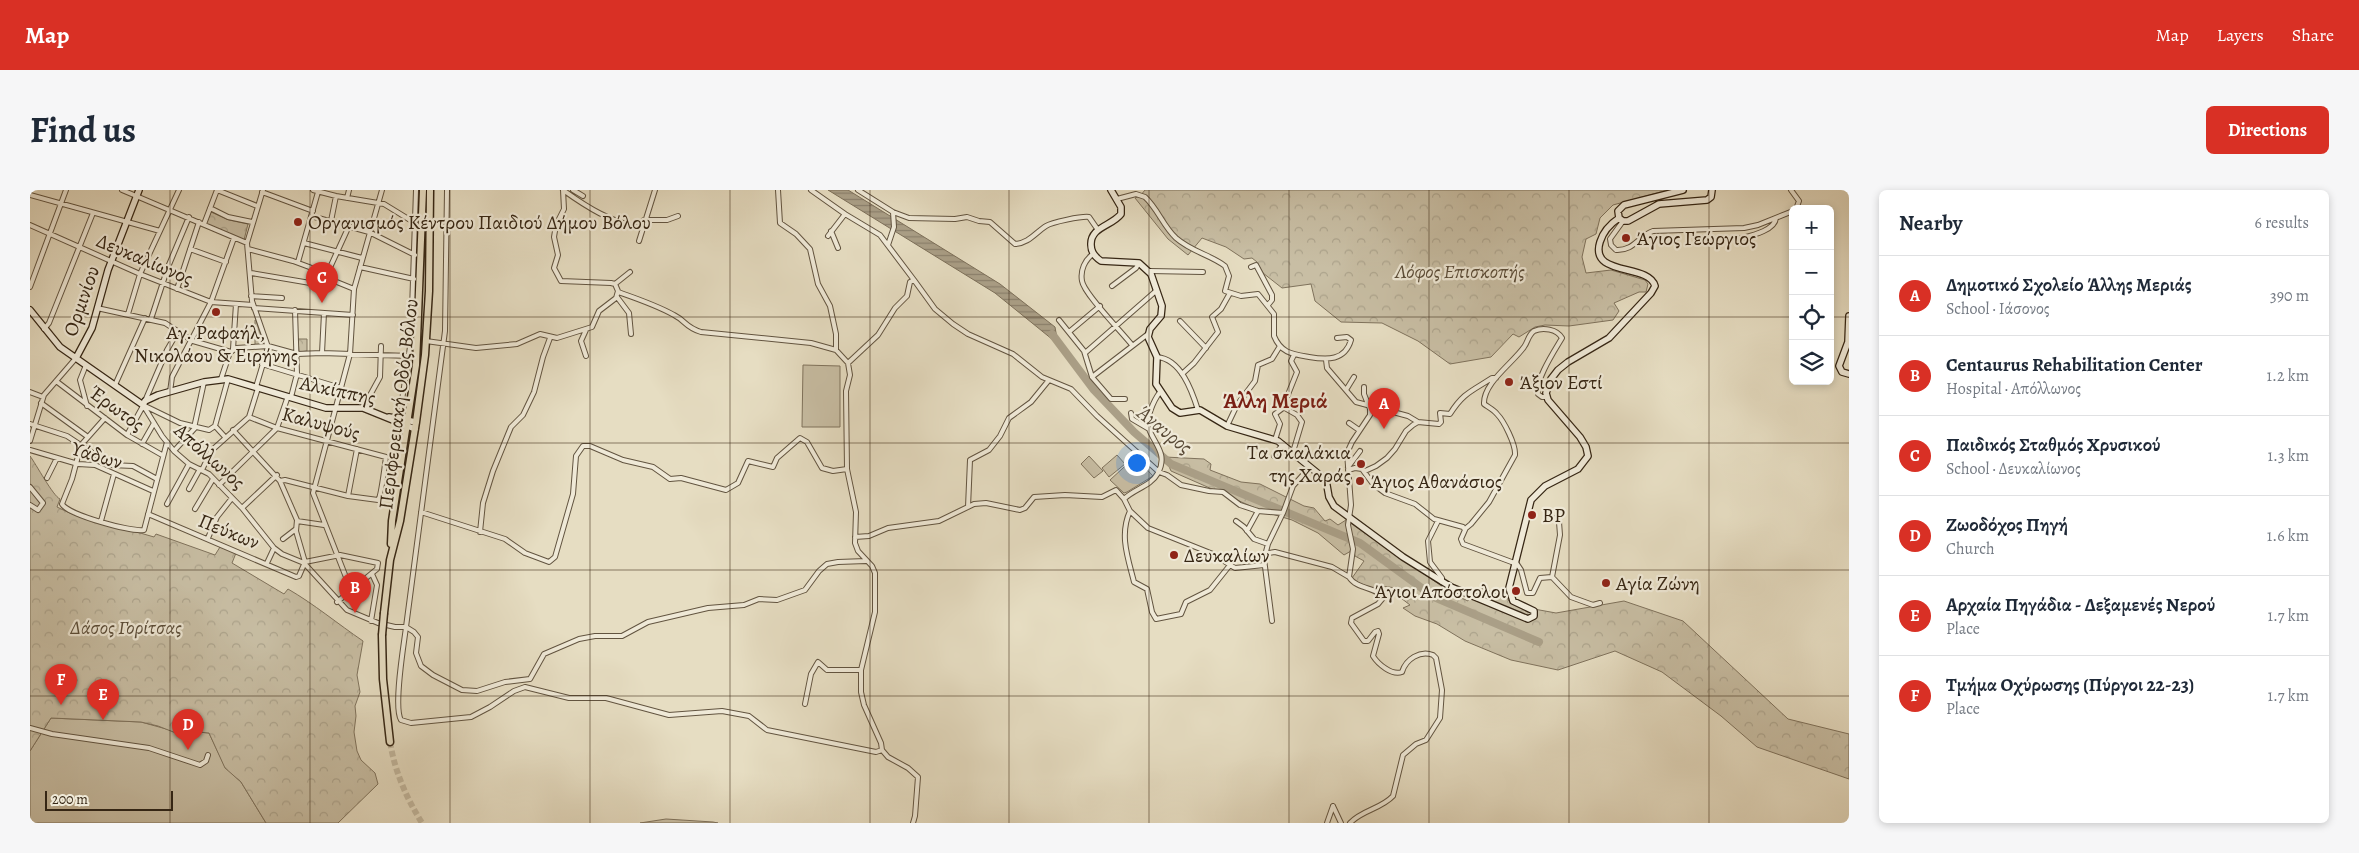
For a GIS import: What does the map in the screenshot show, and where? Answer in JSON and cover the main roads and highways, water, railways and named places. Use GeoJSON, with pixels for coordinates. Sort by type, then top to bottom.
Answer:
{"type":"FeatureCollection","features":[{"type":"Feature","properties":{"kind":"main road","name":"Περιφερειακή Οδός Βόλου"},"geometry":{"type":"LineString","coordinates":[[390,742],[384,685],[382,635],[392,521],[419,328],[423,190]]}},
{"type":"Feature","properties":{"kind":"main road","name":"Περιφερειακή Οδός Βόλου"},"geometry":{"type":"LineString","coordinates":[[390,560],[400,521],[426,340],[430,190]]}},
{"type":"Feature","properties":{"kind":"main road"},"geometry":{"type":"LineString","coordinates":[[1111,190],[1121,207],[1121,214],[1098,230],[1091,241],[1093,254],[1105,262],[1139,263],[1150,271],[1162,312],[1148,334],[1157,357],[1155,380],[1160,392],[1175,411],[1198,410],[1226,426],[1283,444],[1326,480],[1332,503],[1403,557],[1468,596],[1524,618],[1531,618],[1534,615],[1532,610],[1515,603],[1510,595],[1509,586],[1528,507],[1539,491],[1578,469],[1588,456],[1586,447],[1580,437],[1547,396],[1549,382],[1558,370],[1609,338],[1654,288],[1651,278],[1611,266],[1600,256],[1599,245],[1602,237],[1612,223],[1621,219],[1630,219],[1659,204],[1707,200],[1711,196],[1712,190]]}},
{"type":"Feature","properties":{"kind":"main road"},"geometry":{"type":"LineString","coordinates":[[1621,219],[1618,210],[1625,205],[1683,190]]}},
{"type":"Feature","properties":{"kind":"main road","name":"Ορμινίου"},"geometry":{"type":"LineString","coordinates":[[76,358],[87,340],[111,261],[138,193]]}},
{"type":"Feature","properties":{"kind":"main road","name":"Απόλλωνος"},"geometry":{"type":"LineString","coordinates":[[30,310],[56,343],[143,404]]}},
{"type":"Feature","properties":{"kind":"main road"},"geometry":{"type":"LineString","coordinates":[[1849,316],[1848,342],[1839,366],[1844,373],[1849,374]]}},
{"type":"Feature","properties":{"kind":"main road","name":"Αλκίππης"},"geometry":{"type":"LineString","coordinates":[[143,404],[170,392],[204,382],[224,379],[336,409],[363,408],[384,417],[415,426]]}},
{"type":"Feature","properties":{"kind":"waterway","name":"Άναυρος"},"geometry":{"type":"LineString","coordinates":[[1052,334],[1094,390],[1134,432],[1171,464],[1360,543],[1434,597],[1539,642]]}},
{"type":"Feature","properties":{"kind":"tunnel"},"geometry":{"type":"LineString","coordinates":[[390,742],[402,784],[422,823]]}},
{"type":"Feature","properties":{"kind":"place","name":"Οργανισμός Κέντρου Παιδιού Δήμου Βόλου"},"geometry":{"type":"Point","coordinates":[298,222]}},
{"type":"Feature","properties":{"kind":"place","name":"Άγιος Γεώργιος"},"geometry":{"type":"Point","coordinates":[1626,238]}},
{"type":"Feature","properties":{"kind":"place","name":"Παιδικός Σταθμός Χρυσικού"},"geometry":{"type":"Point","coordinates":[322,303]}},
{"type":"Feature","properties":{"kind":"place","name":"Αγ. Ραφαήλ, Νικολάου & Ειρήνης"},"geometry":{"type":"Point","coordinates":[216,312]}},
{"type":"Feature","properties":{"kind":"place","name":"Άξιον Εστί"},"geometry":{"type":"Point","coordinates":[1509,382]}},
{"type":"Feature","properties":{"kind":"place","name":"Δημοτικό Σχολείο Άλλης Μεριάς"},"geometry":{"type":"Point","coordinates":[1384,429]}},
{"type":"Feature","properties":{"kind":"place","name":"Τα σκαλάκια της Χαράς"},"geometry":{"type":"Point","coordinates":[1361,464]}},
{"type":"Feature","properties":{"kind":"place","name":"Άγιος Αθανάσιος"},"geometry":{"type":"Point","coordinates":[1360,481]}},
{"type":"Feature","properties":{"kind":"place","name":"BP"},"geometry":{"type":"Point","coordinates":[1532,515]}},
{"type":"Feature","properties":{"kind":"place","name":"Δευκαλίων"},"geometry":{"type":"Point","coordinates":[1174,555]}},
{"type":"Feature","properties":{"kind":"place","name":"Αγία Ζώνη"},"geometry":{"type":"Point","coordinates":[1606,583]}},
{"type":"Feature","properties":{"kind":"place","name":"Άγιοι Απόστολοι"},"geometry":{"type":"Point","coordinates":[1516,591]}},
{"type":"Feature","properties":{"kind":"place","name":"Centaurus Rehabilitation Center"},"geometry":{"type":"Point","coordinates":[355,613]}},
{"type":"Feature","properties":{"kind":"place","name":"Τμήμα Οχύρωσης (Πύργοι 22-23)"},"geometry":{"type":"Point","coordinates":[61,705]}},
{"type":"Feature","properties":{"kind":"place","name":"Αρχαία Πηγάδια - Δεξαμενές Νερού"},"geometry":{"type":"Point","coordinates":[103,720]}},
{"type":"Feature","properties":{"kind":"place","name":"Ζωοδόχος Πηγή"},"geometry":{"type":"Point","coordinates":[188,750]}},
{"type":"Feature","properties":{"kind":"district","name":"Άλλη Μεριά"},"geometry":{"type":"Point","coordinates":[1275,400]}},
{"type":"Feature","properties":{"kind":"park label","name":"Λόφος Επισκοπής"},"geometry":{"type":"Point","coordinates":[1460,271]}},
{"type":"Feature","properties":{"kind":"park label","name":"Δάσος Γορίτσας"},"geometry":{"type":"Point","coordinates":[126,627]}}]}
